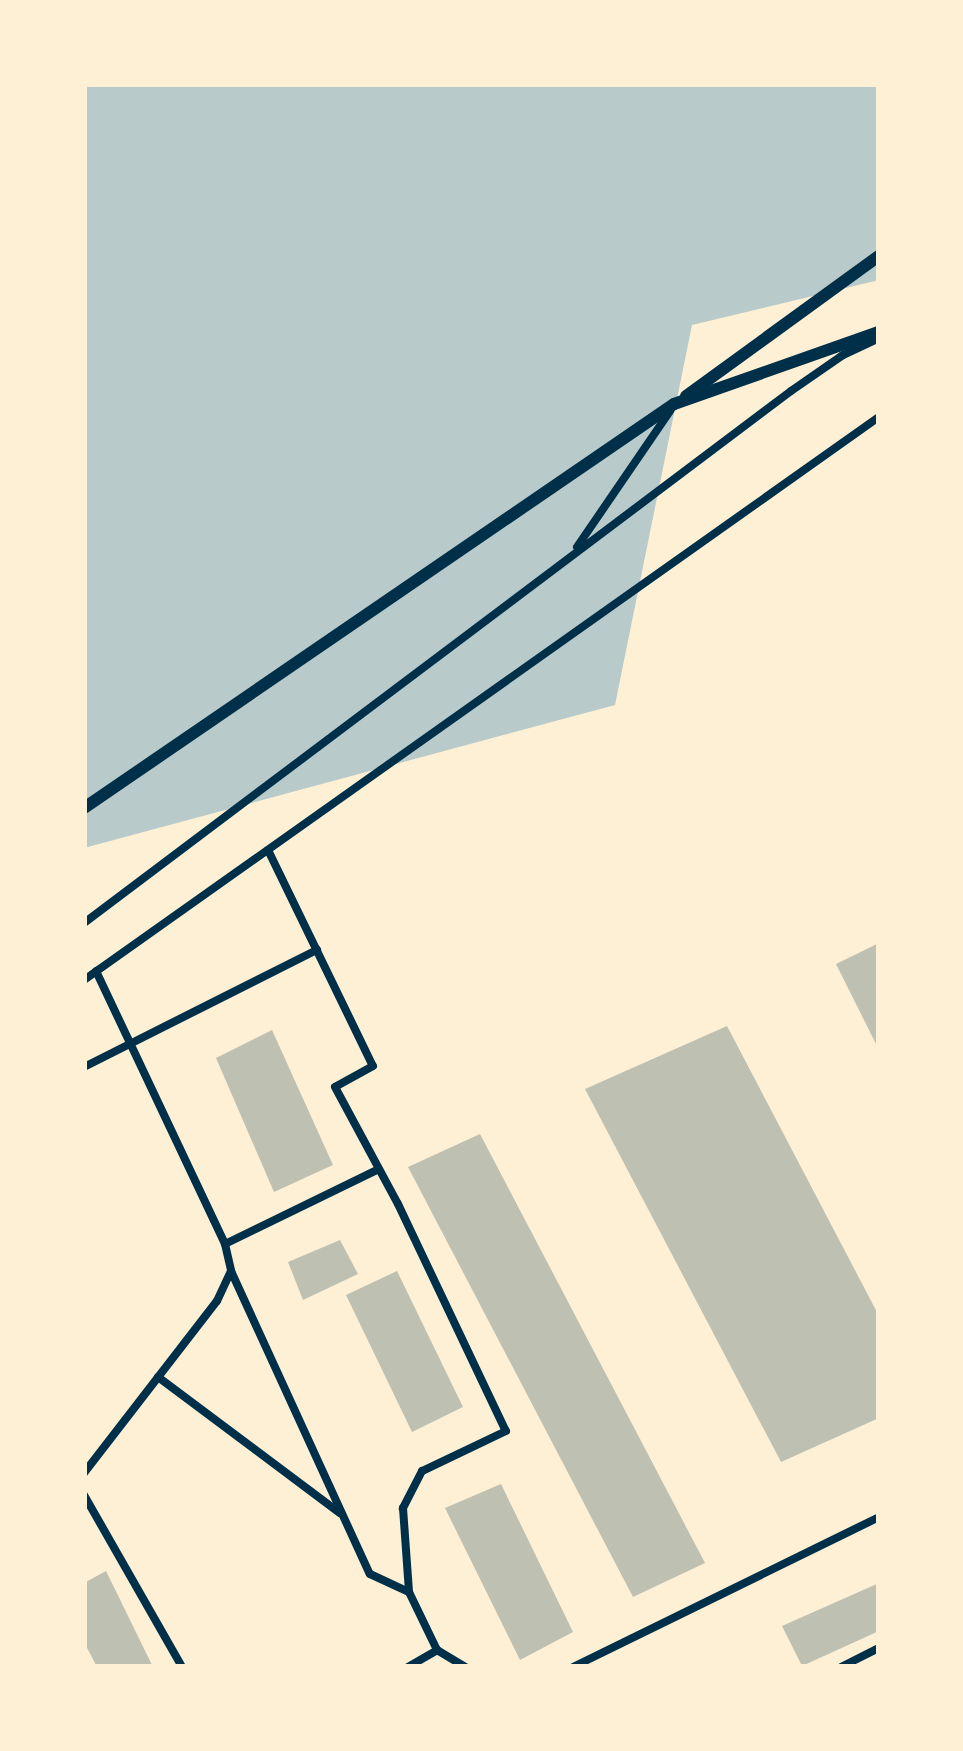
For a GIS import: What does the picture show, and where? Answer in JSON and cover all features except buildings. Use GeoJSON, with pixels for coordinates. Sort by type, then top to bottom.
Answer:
{"type":"FeatureCollection","features":[{"type":"Feature","properties":{"kind":"street"},"geometry":{"type":"LineString","coordinates":[[84,808],[674,404],[879,256]]}},
{"type":"Feature","properties":{"kind":"street"},"geometry":{"type":"LineString","coordinates":[[674,404],[879,335]]}},
{"type":"Feature","properties":{"kind":"lane"},"geometry":{"type":"LineString","coordinates":[[84,923],[791,391],[879,335]]}},
{"type":"Feature","properties":{"kind":"lane"},"geometry":{"type":"LineString","coordinates":[[572,556],[674,404]]}},
{"type":"Feature","properties":{"kind":"lane"},"geometry":{"type":"LineString","coordinates":[[84,980],[879,417]]}},
{"type":"Feature","properties":{"kind":"lane"},"geometry":{"type":"LineString","coordinates":[[268,850],[373,1066],[335,1087],[506,1431],[422,1471],[403,1508],[409,1592],[437,1650],[465,1667]]}},
{"type":"Feature","properties":{"kind":"lane"},"geometry":{"type":"LineString","coordinates":[[84,1067],[317,950]]}},
{"type":"Feature","properties":{"kind":"lane"},"geometry":{"type":"LineString","coordinates":[[96,971],[225,1244],[231,1271],[370,1574],[409,1592]]}},
{"type":"Feature","properties":{"kind":"lane"},"geometry":{"type":"LineString","coordinates":[[225,1244],[379,1169]]}},
{"type":"Feature","properties":{"kind":"lane"},"geometry":{"type":"LineString","coordinates":[[84,1473],[217,1301],[231,1271]]}},
{"type":"Feature","properties":{"kind":"lane"},"geometry":{"type":"LineString","coordinates":[[158,1377],[342,1514]]}},
{"type":"Feature","properties":{"kind":"lane"},"geometry":{"type":"LineString","coordinates":[[84,1495],[182,1667]]}},
{"type":"Feature","properties":{"kind":"lane"},"geometry":{"type":"LineString","coordinates":[[573,1667],[879,1516]]}},
{"type":"Feature","properties":{"kind":"lane"},"geometry":{"type":"LineString","coordinates":[[842,1667],[879,1648]]}},
{"type":"Feature","properties":{"kind":"lane"},"geometry":{"type":"LineString","coordinates":[[407,1667],[437,1650]]}},
{"type":"Feature","properties":{"kind":"shaded area"},"geometry":{"type":"Polygon","coordinates":[[[84,84],[879,84],[879,280],[692,325],[615,705],[84,848],[84,84]]]}}]}
